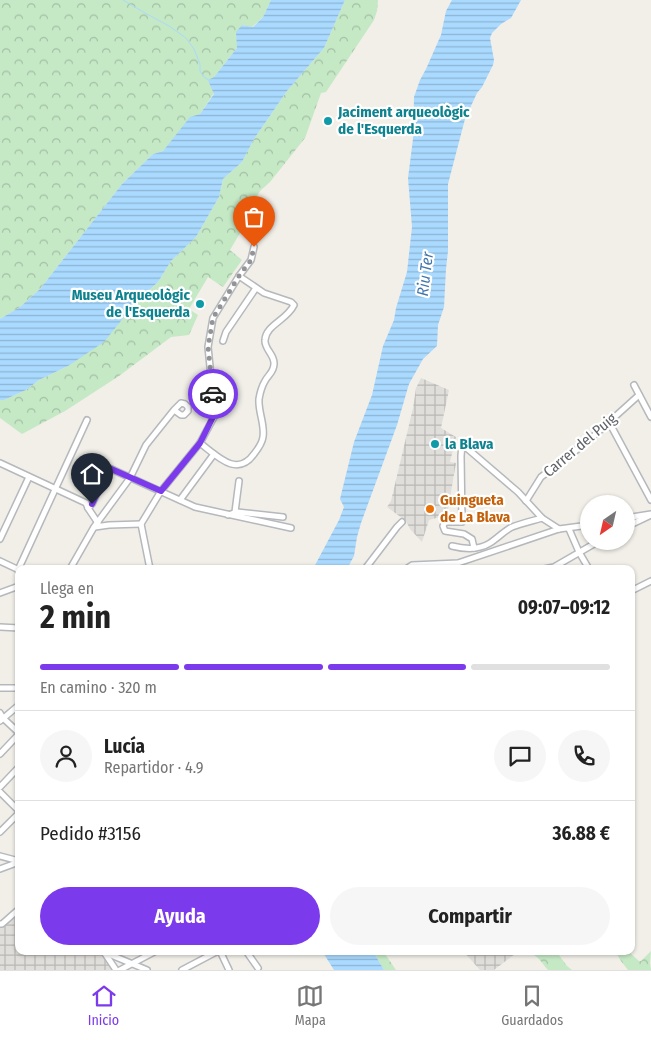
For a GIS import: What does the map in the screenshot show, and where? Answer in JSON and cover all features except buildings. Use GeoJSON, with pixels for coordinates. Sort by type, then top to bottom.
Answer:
{"type":"FeatureCollection","features":[{"type":"Feature","properties":{"kind":"street"},"geometry":{"type":"LineString","coordinates":[[149,565],[142,524],[161,491],[200,443],[214,415],[208,347],[213,318],[251,260],[254,247]]}},
{"type":"Feature","properties":{"kind":"street"},"geometry":{"type":"LineString","coordinates":[[200,443],[227,463],[235,466],[250,460],[261,444],[263,426],[259,402],[265,381],[274,364],[273,358],[266,346],[266,334],[270,328],[288,314],[294,305],[291,302],[264,293],[239,276]]}},
{"type":"Feature","properties":{"kind":"street"},"geometry":{"type":"LineString","coordinates":[[223,342],[226,332],[256,288]]}},
{"type":"Feature","properties":{"kind":"street"},"geometry":{"type":"LineString","coordinates":[[634,386],[651,417]]}},
{"type":"Feature","properties":{"kind":"street","name":"Carrer del Puig"},"geometry":{"type":"LineString","coordinates":[[526,501],[541,477],[586,442],[639,395]]}},
{"type":"Feature","properties":{"kind":"street"},"geometry":{"type":"LineString","coordinates":[[72,565],[96,525],[130,478],[146,445],[174,410]]}},
{"type":"Feature","properties":{"kind":"street"},"geometry":{"type":"LineString","coordinates":[[20,565],[86,420]]}},
{"type":"Feature","properties":{"kind":"street"},"geometry":{"type":"LineString","coordinates":[[609,422],[651,500]]}},
{"type":"Feature","properties":{"kind":"street"},"geometry":{"type":"LineString","coordinates":[[474,548],[472,539],[464,534],[445,530],[443,526],[446,522],[462,522],[462,444],[518,492],[542,518],[559,529]]}},
{"type":"Feature","properties":{"kind":"street"},"geometry":{"type":"LineString","coordinates":[[180,500],[214,454]]}},
{"type":"Feature","properties":{"kind":"street"},"geometry":{"type":"LineString","coordinates":[[1,466],[86,503],[96,525]]}},
{"type":"Feature","properties":{"kind":"street"},"geometry":{"type":"LineString","coordinates":[[88,508],[92,504],[109,468],[195,507],[291,528]]}},
{"type":"Feature","properties":{"kind":"street"},"geometry":{"type":"LineString","coordinates":[[0,539],[29,477]]}},
{"type":"Feature","properties":{"kind":"street"},"geometry":{"type":"LineString","coordinates":[[235,512],[239,481]]}},
{"type":"Feature","properties":{"kind":"street"},"geometry":{"type":"LineString","coordinates":[[228,515],[237,512],[283,517]]}},
{"type":"Feature","properties":{"kind":"street"},"geometry":{"type":"LineString","coordinates":[[635,517],[651,514]]}},
{"type":"Feature","properties":{"kind":"street"},"geometry":{"type":"LineString","coordinates":[[635,522],[651,514]]}},
{"type":"Feature","properties":{"kind":"street"},"geometry":{"type":"LineString","coordinates":[[452,546],[474,548],[489,544],[513,527],[542,518]]}},
{"type":"Feature","properties":{"kind":"street"},"geometry":{"type":"LineString","coordinates":[[368,565],[402,522]]}},
{"type":"Feature","properties":{"kind":"street"},"geometry":{"type":"LineString","coordinates":[[96,525],[142,524]]}},
{"type":"Feature","properties":{"kind":"street"},"geometry":{"type":"LineString","coordinates":[[412,565],[458,563],[559,529],[580,526]]}},
{"type":"Feature","properties":{"kind":"street"},"geometry":{"type":"LineString","coordinates":[[569,528],[587,565]]}},
{"type":"Feature","properties":{"kind":"street"},"geometry":{"type":"LineString","coordinates":[[557,565],[583,550]]}},
{"type":"Feature","properties":{"kind":"street"},"geometry":{"type":"LineString","coordinates":[[0,561],[15,568]]}},
{"type":"Feature","properties":{"kind":"street"},"geometry":{"type":"LineString","coordinates":[[635,589],[651,581]]}},
{"type":"Feature","properties":{"kind":"street"},"geometry":{"type":"LineString","coordinates":[[0,592],[15,587]]}},
{"type":"Feature","properties":{"kind":"street"},"geometry":{"type":"LineString","coordinates":[[0,627],[15,628]]}},
{"type":"Feature","properties":{"kind":"street"},"geometry":{"type":"LineString","coordinates":[[0,688],[15,688]]}},
{"type":"Feature","properties":{"kind":"street"},"geometry":{"type":"LineString","coordinates":[[15,708],[1,718],[15,730]]}},
{"type":"Feature","properties":{"kind":"street"},"geometry":{"type":"LineString","coordinates":[[0,754],[15,738]]}},
{"type":"Feature","properties":{"kind":"street"},"geometry":{"type":"LineString","coordinates":[[0,787],[15,771]]}},
{"type":"Feature","properties":{"kind":"street"},"geometry":{"type":"LineString","coordinates":[[0,792],[15,808]]}},
{"type":"Feature","properties":{"kind":"street"},"geometry":{"type":"LineString","coordinates":[[0,832],[15,816]]}},
{"type":"Feature","properties":{"kind":"street"},"geometry":{"type":"LineString","coordinates":[[0,856],[15,861]]}},
{"type":"Feature","properties":{"kind":"street"},"geometry":{"type":"LineString","coordinates":[[0,869],[15,863]]}},
{"type":"Feature","properties":{"kind":"street"},"geometry":{"type":"LineString","coordinates":[[0,924],[15,913]]}},
{"type":"Feature","properties":{"kind":"street"},"geometry":{"type":"LineString","coordinates":[[106,955],[116,970]]}},
{"type":"Feature","properties":{"kind":"street"},"geometry":{"type":"LineString","coordinates":[[111,955],[147,970]]}},
{"type":"Feature","properties":{"kind":"street"},"geometry":{"type":"LineString","coordinates":[[120,970],[149,955]]}},
{"type":"Feature","properties":{"kind":"street"},"geometry":{"type":"LineString","coordinates":[[182,970],[211,955]]}},
{"type":"Feature","properties":{"kind":"street"},"geometry":{"type":"LineString","coordinates":[[221,955],[229,970]]}},
{"type":"Feature","properties":{"kind":"street"},"geometry":{"type":"LineString","coordinates":[[249,955],[258,968]]}},
{"type":"Feature","properties":{"kind":"shaded area"},"geometry":{"type":"Polygon","coordinates":[[[421,378],[449,390],[441,428],[456,437],[450,462],[456,463],[447,515],[429,520],[422,542],[410,529],[406,521],[387,507],[391,501],[416,388],[421,378]]]}},
{"type":"Feature","properties":{"kind":"shaded area"},"geometry":{"type":"Polygon","coordinates":[[[15,913],[15,955],[102,955],[112,970],[0,970],[0,924],[15,913]]]}},
{"type":"Feature","properties":{"kind":"shaded area"},"geometry":{"type":"Polygon","coordinates":[[[467,955],[514,955],[494,970],[480,970],[467,955]]]}},
{"type":"Feature","properties":{"kind":"green space"},"geometry":{"type":"Polygon","coordinates":[[[0,0],[271,0],[263,17],[252,27],[242,25],[237,48],[214,77],[214,93],[200,114],[190,118],[163,151],[153,154],[122,184],[40,289],[20,307],[0,319],[0,0]]]}},
{"type":"Feature","properties":{"kind":"green space"},"geometry":{"type":"Polygon","coordinates":[[[345,0],[378,0],[374,20],[326,92],[321,93],[305,138],[270,182],[260,191],[252,204],[240,233],[230,250],[242,260],[223,287],[208,277],[189,309],[198,315],[189,335],[171,337],[119,376],[65,411],[22,434],[0,418],[0,400],[26,390],[39,380],[68,366],[158,282],[171,261],[196,237],[219,197],[223,179],[242,162],[254,139],[287,91],[324,48],[345,0]]]}},
{"type":"Feature","properties":{"kind":"green space"},"geometry":{"type":"Polygon","coordinates":[[[651,951],[651,970],[628,970],[617,955],[632,955],[641,961],[651,951]]]}},
{"type":"Feature","properties":{"kind":"green space"},"geometry":{"type":"Polygon","coordinates":[[[375,955],[386,955],[396,970],[384,970],[375,955]]]}},
{"type":"Feature","properties":{"kind":"green space"},"geometry":{"type":"Polygon","coordinates":[[[535,955],[559,955],[572,970],[548,970],[535,955]]]}},
{"type":"Feature","properties":{"kind":"water"},"geometry":{"type":"Polygon","coordinates":[[[271,0],[345,0],[324,48],[287,91],[254,139],[242,162],[223,179],[219,197],[196,237],[171,261],[158,282],[137,301],[104,342],[68,366],[39,380],[26,390],[0,400],[0,319],[20,307],[40,289],[122,184],[153,154],[163,151],[190,117],[200,114],[214,94],[208,80],[214,77],[237,48],[236,32],[242,25],[253,27],[263,17],[271,0]]]}},
{"type":"Feature","properties":{"kind":"water","name":"Riu Ter"},"geometry":{"type":"Polygon","coordinates":[[[452,0],[521,0],[511,18],[501,24],[492,33],[490,38],[494,60],[493,65],[465,119],[448,184],[448,251],[444,307],[438,325],[437,346],[423,359],[409,384],[397,425],[361,523],[354,556],[349,565],[315,565],[344,507],[340,499],[354,442],[372,395],[383,346],[394,320],[407,272],[412,227],[408,178],[413,139],[414,97],[441,35],[446,11],[452,0]]]}},
{"type":"Feature","properties":{"kind":"water"},"geometry":{"type":"Polygon","coordinates":[[[325,955],[375,955],[384,970],[334,970],[325,955]]]}},
{"type":"Feature","properties":{"kind":"waterway"},"geometry":{"type":"LineString","coordinates":[[123,0],[186,38],[194,49],[200,64],[200,71],[210,81]]}},
{"type":"Feature","properties":{"kind":"way so far"},"geometry":{"type":"LineString","coordinates":[[213,394],[208,347],[213,318],[251,260],[254,247]]}},
{"type":"Feature","properties":{"kind":"place","name":"Jaciment arqueològic de l'Esquerda"},"geometry":{"type":"Point","coordinates":[328,121]}},
{"type":"Feature","properties":{"kind":"place","name":"Museu Arqueològic de l'Esquerda"},"geometry":{"type":"Point","coordinates":[200,304]}},
{"type":"Feature","properties":{"kind":"place","name":"la Blava"},"geometry":{"type":"Point","coordinates":[435,444]}},
{"type":"Feature","properties":{"kind":"place","name":"Guingueta de La Blava"},"geometry":{"type":"Point","coordinates":[430,509]}},
{"type":"Feature","properties":{"kind":"route"},"geometry":{"type":"LineString","coordinates":[[92,504],[109,468],[161,491],[200,443],[214,415],[213,394]]}}]}
